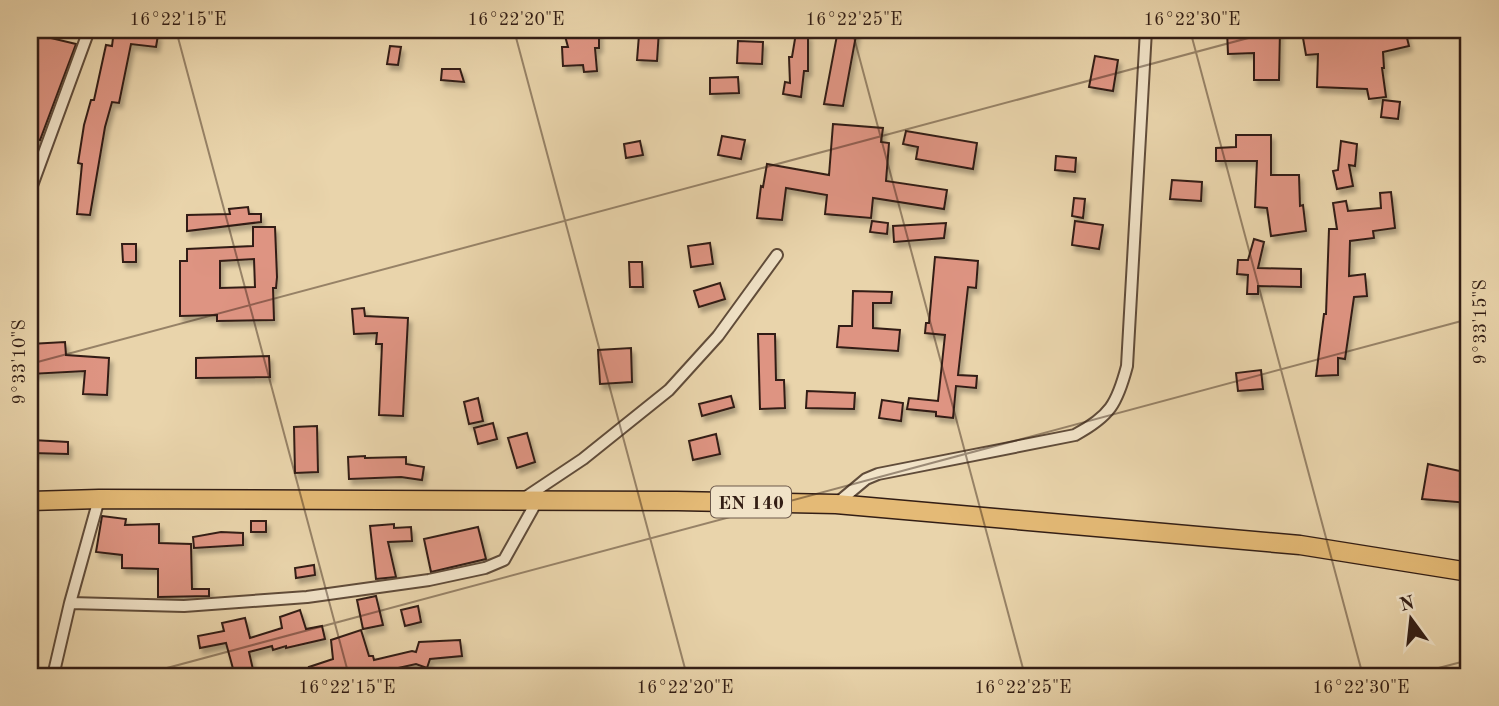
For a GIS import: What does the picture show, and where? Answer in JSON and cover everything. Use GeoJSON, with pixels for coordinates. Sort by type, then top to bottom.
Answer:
{"type":"FeatureCollection","features":[{"type":"Feature","properties":{"kind":"main road","name":"EN 140"},"geometry":{"type":"LineString","coordinates":[[30,501],[99,499],[836,504],[1300,545],[1469,572]]}},
{"type":"Feature","properties":{"kind":"street"},"geometry":{"type":"LineString","coordinates":[[30,191],[89,30]]}},
{"type":"Feature","properties":{"kind":"street"},"geometry":{"type":"LineString","coordinates":[[836,504],[866,479],[878,474],[1075,435],[1098,422],[1118,398],[1127,366],[1146,30]]}},
{"type":"Feature","properties":{"kind":"street"},"geometry":{"type":"LineString","coordinates":[[70,603],[184,606],[307,597],[429,580],[485,568],[504,560],[529,501],[669,390],[718,336],[777,255]]}},
{"type":"Feature","properties":{"kind":"street"},"geometry":{"type":"LineString","coordinates":[[53,676],[99,499]]}},
{"type":"Feature","properties":{"kind":"building"},"geometry":{"type":"Polygon","coordinates":[[[114,30],[158,35],[156,47],[131,44],[119,103],[112,102],[105,127],[90,215],[77,214],[82,164],[78,163],[84,125],[91,100],[94,100],[106,45],[112,46],[114,30]]]}},
{"type":"Feature","properties":{"kind":"building"},"geometry":{"type":"Polygon","coordinates":[[[644,30],[659,30],[657,61],[637,60],[639,35],[644,35],[644,30]]]}},
{"type":"Feature","properties":{"kind":"building"},"geometry":{"type":"Polygon","coordinates":[[[838,30],[857,30],[843,106],[824,104],[838,30]]]}},
{"type":"Feature","properties":{"kind":"building"},"geometry":{"type":"Polygon","coordinates":[[[1227,30],[1280,30],[1279,80],[1254,80],[1254,53],[1228,54],[1227,30]]]}},
{"type":"Feature","properties":{"kind":"building"},"geometry":{"type":"Polygon","coordinates":[[[1405,30],[1409,46],[1383,52],[1386,97],[1369,99],[1367,89],[1317,87],[1318,54],[1306,55],[1303,38],[1344,32],[1353,32],[1353,36],[1370,33],[1370,36],[1405,30]]]}},
{"type":"Feature","properties":{"kind":"building"},"geometry":{"type":"Polygon","coordinates":[[[564,32],[599,32],[599,48],[595,48],[597,71],[584,72],[583,65],[563,66],[562,47],[568,47],[564,32]]]}},
{"type":"Feature","properties":{"kind":"building"},"geometry":{"type":"Polygon","coordinates":[[[30,33],[76,44],[40,140],[30,138],[30,33]]]}},
{"type":"Feature","properties":{"kind":"building"},"geometry":{"type":"Polygon","coordinates":[[[796,33],[808,35],[808,71],[804,71],[801,97],[783,94],[785,82],[790,83],[789,57],[792,57],[796,33]]]}},
{"type":"Feature","properties":{"kind":"building"},"geometry":{"type":"Polygon","coordinates":[[[738,41],[763,42],[762,64],[737,63],[738,41]]]}},
{"type":"Feature","properties":{"kind":"building"},"geometry":{"type":"Polygon","coordinates":[[[390,46],[401,47],[398,65],[387,64],[390,46]]]}},
{"type":"Feature","properties":{"kind":"building"},"geometry":{"type":"Polygon","coordinates":[[[1095,56],[1118,60],[1113,91],[1089,87],[1095,56]]]}},
{"type":"Feature","properties":{"kind":"building"},"geometry":{"type":"Polygon","coordinates":[[[442,69],[460,69],[464,82],[441,80],[442,69]]]}},
{"type":"Feature","properties":{"kind":"building"},"geometry":{"type":"Polygon","coordinates":[[[738,77],[739,93],[710,94],[710,78],[738,77]]]}},
{"type":"Feature","properties":{"kind":"building"},"geometry":{"type":"Polygon","coordinates":[[[1383,100],[1400,102],[1398,119],[1381,117],[1383,100]]]}},
{"type":"Feature","properties":{"kind":"building"},"geometry":{"type":"Polygon","coordinates":[[[833,124],[883,128],[881,142],[889,143],[886,181],[947,190],[944,209],[873,198],[871,218],[825,214],[827,195],[786,188],[782,220],[757,218],[767,164],[829,175],[833,124]]]}},
{"type":"Feature","properties":{"kind":"building"},"geometry":{"type":"Polygon","coordinates":[[[906,131],[977,143],[973,169],[916,159],[918,147],[903,144],[906,131]]]}},
{"type":"Feature","properties":{"kind":"building"},"geometry":{"type":"Polygon","coordinates":[[[1236,135],[1271,135],[1271,175],[1299,175],[1300,206],[1303,205],[1306,231],[1271,236],[1267,208],[1255,207],[1257,161],[1216,161],[1216,148],[1236,147],[1236,135]]]}},
{"type":"Feature","properties":{"kind":"building"},"geometry":{"type":"Polygon","coordinates":[[[722,136],[745,140],[741,159],[718,155],[722,136]]]}},
{"type":"Feature","properties":{"kind":"building"},"geometry":{"type":"Polygon","coordinates":[[[640,141],[643,155],[626,158],[624,144],[640,141]]]}},
{"type":"Feature","properties":{"kind":"building"},"geometry":{"type":"Polygon","coordinates":[[[1341,141],[1357,144],[1355,166],[1349,165],[1353,186],[1337,189],[1333,171],[1338,170],[1341,141]]]}},
{"type":"Feature","properties":{"kind":"building"},"geometry":{"type":"Polygon","coordinates":[[[1056,156],[1076,158],[1075,172],[1055,170],[1056,156]]]}},
{"type":"Feature","properties":{"kind":"building"},"geometry":{"type":"Polygon","coordinates":[[[1172,180],[1202,182],[1201,201],[1170,199],[1172,180]]]}},
{"type":"Feature","properties":{"kind":"building"},"geometry":{"type":"Polygon","coordinates":[[[1391,192],[1395,228],[1373,231],[1374,238],[1350,241],[1349,276],[1365,274],[1367,296],[1354,297],[1345,359],[1338,358],[1338,375],[1316,376],[1326,314],[1329,229],[1337,229],[1333,203],[1346,201],[1348,211],[1381,208],[1380,193],[1391,192]]]}},
{"type":"Feature","properties":{"kind":"building"},"geometry":{"type":"Polygon","coordinates":[[[1074,198],[1085,199],[1083,218],[1072,216],[1074,198]]]}},
{"type":"Feature","properties":{"kind":"building"},"geometry":{"type":"Polygon","coordinates":[[[248,207],[249,214],[261,214],[261,222],[187,231],[187,215],[230,214],[229,209],[248,207]]]}},
{"type":"Feature","properties":{"kind":"building"},"geometry":{"type":"Polygon","coordinates":[[[872,221],[888,223],[887,234],[870,232],[872,221]]]}},
{"type":"Feature","properties":{"kind":"building"},"geometry":{"type":"Polygon","coordinates":[[[1075,221],[1103,225],[1099,249],[1072,245],[1075,221]]]}},
{"type":"Feature","properties":{"kind":"building"},"geometry":{"type":"Polygon","coordinates":[[[946,223],[944,238],[894,242],[893,226],[946,223]]]}},
{"type":"Feature","properties":{"kind":"building"},"geometry":{"type":"Polygon","coordinates":[[[253,227],[275,227],[277,277],[276,288],[273,288],[274,320],[217,321],[217,315],[180,316],[180,261],[187,261],[187,249],[253,246],[253,227]],[[254,259],[220,261],[220,288],[255,287],[254,259]]]}},
{"type":"Feature","properties":{"kind":"building"},"geometry":{"type":"Polygon","coordinates":[[[1254,239],[1264,242],[1258,268],[1301,269],[1301,287],[1258,286],[1258,294],[1247,294],[1248,275],[1237,274],[1238,260],[1248,260],[1254,239]]]}},
{"type":"Feature","properties":{"kind":"building"},"geometry":{"type":"Polygon","coordinates":[[[710,243],[713,264],[691,267],[688,246],[710,243]]]}},
{"type":"Feature","properties":{"kind":"building"},"geometry":{"type":"Polygon","coordinates":[[[122,244],[136,244],[136,262],[123,262],[122,244]]]}},
{"type":"Feature","properties":{"kind":"building"},"geometry":{"type":"Polygon","coordinates":[[[935,257],[978,261],[976,288],[968,287],[958,375],[977,376],[976,388],[956,386],[953,418],[936,416],[936,412],[907,409],[909,398],[938,401],[945,335],[925,333],[926,323],[929,323],[935,257]]]}},
{"type":"Feature","properties":{"kind":"building"},"geometry":{"type":"Polygon","coordinates":[[[629,262],[642,262],[643,287],[630,287],[629,262]]]}},
{"type":"Feature","properties":{"kind":"building"},"geometry":{"type":"Polygon","coordinates":[[[720,283],[725,299],[699,307],[694,291],[720,283]]]}},
{"type":"Feature","properties":{"kind":"building"},"geometry":{"type":"Polygon","coordinates":[[[853,291],[892,292],[891,303],[873,303],[873,328],[900,330],[898,351],[837,347],[839,326],[852,326],[853,291]]]}},
{"type":"Feature","properties":{"kind":"building"},"geometry":{"type":"Polygon","coordinates":[[[364,308],[365,316],[408,318],[403,416],[379,415],[382,344],[376,344],[377,333],[354,334],[352,309],[364,308]]]}},
{"type":"Feature","properties":{"kind":"building"},"geometry":{"type":"Polygon","coordinates":[[[758,334],[775,334],[776,380],[784,380],[785,408],[760,409],[758,334]]]}},
{"type":"Feature","properties":{"kind":"building"},"geometry":{"type":"Polygon","coordinates":[[[65,342],[66,355],[109,358],[107,395],[83,394],[85,371],[30,374],[30,344],[65,342]]]}},
{"type":"Feature","properties":{"kind":"building"},"geometry":{"type":"Polygon","coordinates":[[[631,348],[632,382],[600,384],[598,350],[631,348]]]}},
{"type":"Feature","properties":{"kind":"building"},"geometry":{"type":"Polygon","coordinates":[[[269,356],[270,377],[196,378],[196,358],[269,356]]]}},
{"type":"Feature","properties":{"kind":"building"},"geometry":{"type":"Polygon","coordinates":[[[1261,370],[1263,389],[1238,391],[1236,373],[1261,370]]]}},
{"type":"Feature","properties":{"kind":"building"},"geometry":{"type":"Polygon","coordinates":[[[807,391],[855,393],[854,409],[806,408],[807,391]]]}},
{"type":"Feature","properties":{"kind":"building"},"geometry":{"type":"Polygon","coordinates":[[[731,396],[734,407],[702,416],[699,404],[731,396]]]}},
{"type":"Feature","properties":{"kind":"building"},"geometry":{"type":"Polygon","coordinates":[[[478,398],[483,421],[469,424],[464,402],[478,398]]]}},
{"type":"Feature","properties":{"kind":"building"},"geometry":{"type":"Polygon","coordinates":[[[882,400],[903,403],[901,421],[879,418],[882,400]]]}},
{"type":"Feature","properties":{"kind":"building"},"geometry":{"type":"Polygon","coordinates":[[[493,423],[497,439],[478,444],[474,428],[493,423]]]}},
{"type":"Feature","properties":{"kind":"building"},"geometry":{"type":"Polygon","coordinates":[[[317,426],[318,472],[295,473],[294,427],[317,426]]]}},
{"type":"Feature","properties":{"kind":"building"},"geometry":{"type":"Polygon","coordinates":[[[527,433],[535,462],[517,468],[508,438],[527,433]]]}},
{"type":"Feature","properties":{"kind":"building"},"geometry":{"type":"Polygon","coordinates":[[[716,434],[720,454],[693,460],[689,441],[716,434]]]}},
{"type":"Feature","properties":{"kind":"building"},"geometry":{"type":"Polygon","coordinates":[[[32,440],[68,442],[68,454],[32,453],[32,440]]]}},
{"type":"Feature","properties":{"kind":"building"},"geometry":{"type":"Polygon","coordinates":[[[348,457],[406,457],[406,464],[424,467],[422,480],[401,477],[349,479],[348,457]]]}},
{"type":"Feature","properties":{"kind":"building"},"geometry":{"type":"Polygon","coordinates":[[[1428,464],[1469,473],[1469,503],[1422,499],[1428,464]]]}},
{"type":"Feature","properties":{"kind":"building"},"geometry":{"type":"Polygon","coordinates":[[[102,516],[126,519],[125,525],[159,524],[159,543],[191,544],[192,589],[209,589],[209,596],[158,597],[158,569],[122,568],[122,555],[96,552],[102,516]]]}},
{"type":"Feature","properties":{"kind":"building"},"geometry":{"type":"Polygon","coordinates":[[[251,521],[266,521],[266,532],[251,532],[251,521]]]}},
{"type":"Feature","properties":{"kind":"building"},"geometry":{"type":"Polygon","coordinates":[[[394,524],[394,528],[411,527],[412,541],[388,542],[396,577],[376,579],[370,526],[394,524]]]}},
{"type":"Feature","properties":{"kind":"building"},"geometry":{"type":"Polygon","coordinates":[[[478,527],[486,559],[431,572],[424,539],[478,527]]]}},
{"type":"Feature","properties":{"kind":"building"},"geometry":{"type":"Polygon","coordinates":[[[221,532],[243,533],[243,545],[194,548],[193,537],[221,532]]]}},
{"type":"Feature","properties":{"kind":"building"},"geometry":{"type":"Polygon","coordinates":[[[314,565],[315,575],[296,578],[295,568],[314,565]]]}},
{"type":"Feature","properties":{"kind":"building"},"geometry":{"type":"Polygon","coordinates":[[[376,596],[383,625],[363,629],[357,600],[376,596]]]}},
{"type":"Feature","properties":{"kind":"building"},"geometry":{"type":"Polygon","coordinates":[[[418,606],[421,622],[405,626],[401,610],[418,606]]]}},
{"type":"Feature","properties":{"kind":"building"},"geometry":{"type":"Polygon","coordinates":[[[300,610],[306,629],[322,626],[325,639],[286,648],[273,650],[272,646],[249,652],[254,674],[235,676],[226,643],[200,648],[198,636],[224,631],[222,623],[245,618],[250,638],[282,628],[280,617],[300,610]]]}},
{"type":"Feature","properties":{"kind":"building"},"geometry":{"type":"Polygon","coordinates":[[[361,630],[369,656],[373,656],[374,660],[416,652],[419,642],[460,640],[462,656],[430,659],[427,668],[416,664],[362,676],[360,669],[312,676],[309,667],[333,659],[331,640],[361,630]]]}}]}
